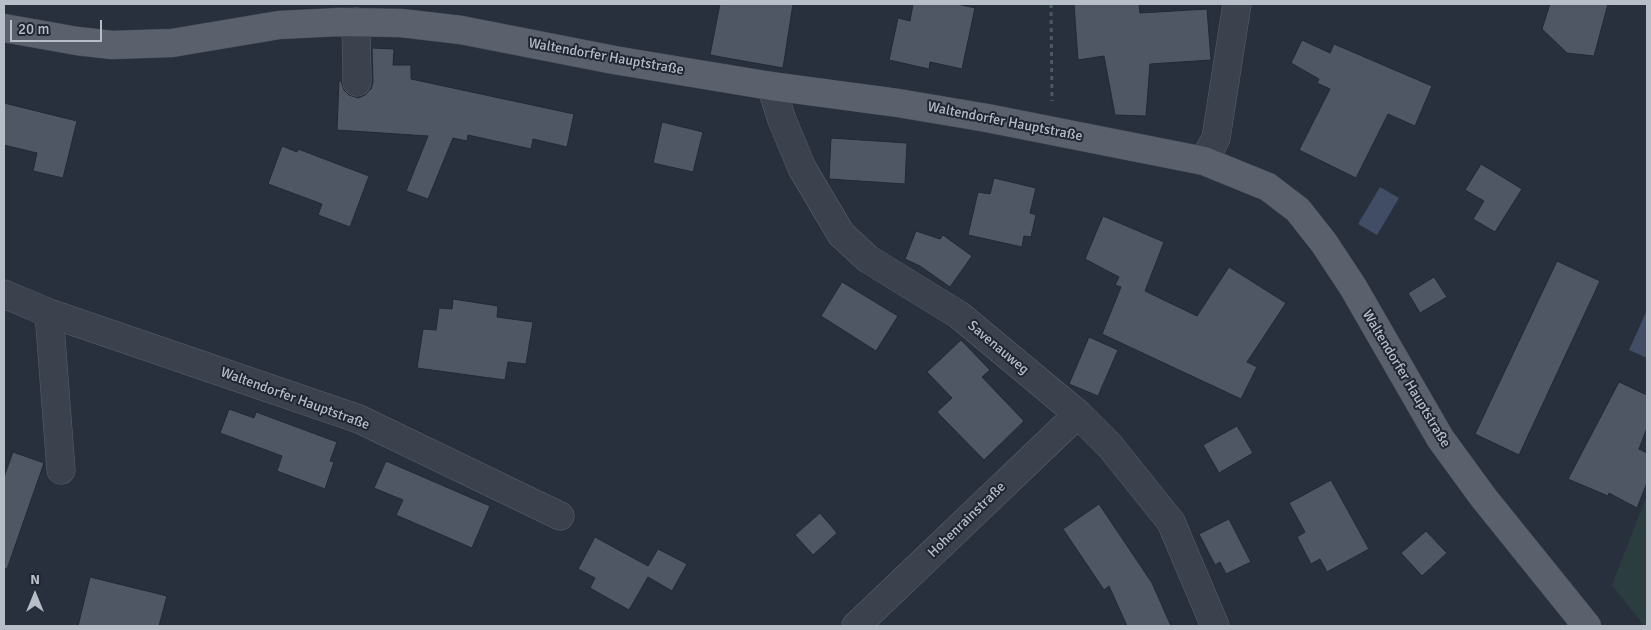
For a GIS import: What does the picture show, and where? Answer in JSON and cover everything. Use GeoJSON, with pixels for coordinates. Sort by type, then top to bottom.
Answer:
{"type":"FeatureCollection","features":[{"type":"Feature","properties":{"kind":"main road","name":"Waltendorfer Hauptstraße"},"geometry":{"type":"LineString","coordinates":[[4,28],[112,45],[172,42],[279,25],[356,22],[401,23],[461,30],[614,60],[771,86],[898,102],[1204,161],[1268,187],[1298,210],[1324,243],[1353,287],[1440,438],[1483,497],[1587,626]]}},
{"type":"Feature","properties":{"kind":"street"},"geometry":{"type":"LineString","coordinates":[[1204,161],[1216,138],[1237,4]]}},
{"type":"Feature","properties":{"kind":"street"},"geometry":{"type":"LineString","coordinates":[[356,22],[357,82]]}},
{"type":"Feature","properties":{"kind":"street","name":"Savenauweg"},"geometry":{"type":"LineString","coordinates":[[771,86],[782,120],[802,168],[841,234],[868,259],[959,315],[1078,414],[1110,446],[1171,522],[1215,626]]}},
{"type":"Feature","properties":{"kind":"street","name":"Waltendorfer Hauptstraße"},"geometry":{"type":"LineString","coordinates":[[4,294],[49,313],[359,419],[560,516]]}},
{"type":"Feature","properties":{"kind":"street"},"geometry":{"type":"LineString","coordinates":[[49,313],[61,470]]}},
{"type":"Feature","properties":{"kind":"street","name":"Hohenrainstraße"},"geometry":{"type":"LineString","coordinates":[[856,626],[1078,414]]}},
{"type":"Feature","properties":{"kind":"path"},"geometry":{"type":"LineString","coordinates":[[1051,4],[1052,110]]}},
{"type":"Feature","properties":{"kind":"shaded area"},"geometry":{"type":"Polygon","coordinates":[[[1647,495],[1647,626],[1644,626],[1612,585],[1647,495]]]}},
{"type":"Feature","properties":{"kind":"water"},"geometry":{"type":"Polygon","coordinates":[[[1380,187],[1399,198],[1377,235],[1358,224],[1380,187]]]}},
{"type":"Feature","properties":{"kind":"water"},"geometry":{"type":"Polygon","coordinates":[[[1647,310],[1647,358],[1629,350],[1647,310]]]}},
{"type":"Feature","properties":{"kind":"building"},"geometry":{"type":"Polygon","coordinates":[[[720,4],[793,4],[783,68],[710,55],[720,4]]]}},
{"type":"Feature","properties":{"kind":"building"},"geometry":{"type":"Polygon","coordinates":[[[913,4],[957,4],[975,8],[962,69],[930,62],[929,69],[889,60],[898,18],[910,21],[913,4]]]}},
{"type":"Feature","properties":{"kind":"building"},"geometry":{"type":"Polygon","coordinates":[[[1074,4],[1139,4],[1140,13],[1207,9],[1211,60],[1150,64],[1146,116],[1115,115],[1104,56],[1078,60],[1074,4]]]}},
{"type":"Feature","properties":{"kind":"building"},"geometry":{"type":"Polygon","coordinates":[[[1550,4],[1608,4],[1594,56],[1567,53],[1542,29],[1550,4]]]}},
{"type":"Feature","properties":{"kind":"building"},"geometry":{"type":"Polygon","coordinates":[[[1302,40],[1330,53],[1334,44],[1432,86],[1415,126],[1388,114],[1356,178],[1299,150],[1330,89],[1317,83],[1319,79],[1291,63],[1302,40]]]}},
{"type":"Feature","properties":{"kind":"building"},"geometry":{"type":"Polygon","coordinates":[[[372,48],[394,49],[393,65],[411,65],[411,79],[574,114],[567,147],[533,139],[531,149],[468,135],[467,141],[453,138],[428,199],[406,191],[428,136],[337,130],[339,80],[349,95],[358,98],[365,95],[371,89],[373,82],[372,48]]]}},
{"type":"Feature","properties":{"kind":"building"},"geometry":{"type":"Polygon","coordinates":[[[4,103],[77,121],[63,178],[33,171],[37,153],[4,145],[4,103]]]}},
{"type":"Feature","properties":{"kind":"building"},"geometry":{"type":"Polygon","coordinates":[[[662,122],[703,132],[693,172],[653,163],[662,122]]]}},
{"type":"Feature","properties":{"kind":"building"},"geometry":{"type":"Polygon","coordinates":[[[831,138],[907,143],[905,184],[829,179],[831,138]]]}},
{"type":"Feature","properties":{"kind":"building"},"geometry":{"type":"Polygon","coordinates":[[[282,146],[297,152],[298,149],[369,176],[350,227],[318,215],[322,204],[268,184],[282,146]]]}},
{"type":"Feature","properties":{"kind":"building"},"geometry":{"type":"Polygon","coordinates":[[[1481,164],[1522,189],[1495,232],[1473,219],[1484,201],[1465,190],[1481,164]]]}},
{"type":"Feature","properties":{"kind":"building"},"geometry":{"type":"Polygon","coordinates":[[[994,178],[1036,188],[1030,213],[1036,215],[1031,237],[1024,236],[1022,247],[968,235],[978,192],[990,194],[994,178]]]}},
{"type":"Feature","properties":{"kind":"building"},"geometry":{"type":"Polygon","coordinates":[[[1103,216],[1164,242],[1145,291],[1197,316],[1229,267],[1286,303],[1247,362],[1257,367],[1241,399],[1102,334],[1121,287],[1115,285],[1119,277],[1085,259],[1103,216]]]}},
{"type":"Feature","properties":{"kind":"building"},"geometry":{"type":"Polygon","coordinates":[[[916,231],[940,239],[943,235],[972,256],[950,287],[920,266],[905,259],[916,231]]]}},
{"type":"Feature","properties":{"kind":"building"},"geometry":{"type":"Polygon","coordinates":[[[1557,261],[1600,281],[1519,455],[1475,434],[1557,261]]]}},
{"type":"Feature","properties":{"kind":"building"},"geometry":{"type":"Polygon","coordinates":[[[1434,277],[1447,297],[1420,313],[1408,293],[1434,277]]]}},
{"type":"Feature","properties":{"kind":"building"},"geometry":{"type":"Polygon","coordinates":[[[842,282],[898,316],[876,351],[821,316],[842,282]]]}},
{"type":"Feature","properties":{"kind":"building"},"geometry":{"type":"Polygon","coordinates":[[[453,299],[498,306],[497,317],[533,322],[526,364],[508,362],[505,380],[417,368],[423,329],[436,330],[439,308],[452,309],[453,299]]]}},
{"type":"Feature","properties":{"kind":"building"},"geometry":{"type":"Polygon","coordinates":[[[1089,337],[1118,350],[1098,396],[1069,384],[1089,337]]]}},
{"type":"Feature","properties":{"kind":"building"},"geometry":{"type":"Polygon","coordinates":[[[961,340],[990,370],[982,377],[1024,421],[984,460],[937,412],[952,398],[927,372],[961,340]]]}},
{"type":"Feature","properties":{"kind":"building"},"geometry":{"type":"Polygon","coordinates":[[[1619,382],[1647,395],[1647,428],[1639,449],[1647,453],[1647,483],[1637,508],[1609,493],[1608,496],[1568,479],[1619,382]]]}},
{"type":"Feature","properties":{"kind":"building"},"geometry":{"type":"Polygon","coordinates":[[[229,409],[254,418],[256,412],[337,442],[330,461],[334,462],[325,489],[277,471],[282,456],[220,433],[229,409]]]}},
{"type":"Feature","properties":{"kind":"building"},"geometry":{"type":"Polygon","coordinates":[[[1237,426],[1253,453],[1219,473],[1203,445],[1237,426]]]}},
{"type":"Feature","properties":{"kind":"building"},"geometry":{"type":"Polygon","coordinates":[[[13,452],[44,463],[7,569],[4,568],[4,477],[13,452]]]}},
{"type":"Feature","properties":{"kind":"building"},"geometry":{"type":"Polygon","coordinates":[[[386,461],[490,506],[472,548],[396,515],[403,500],[374,488],[386,461]]]}},
{"type":"Feature","properties":{"kind":"building"},"geometry":{"type":"Polygon","coordinates":[[[1331,480],[1369,549],[1327,572],[1320,559],[1311,564],[1297,537],[1305,532],[1289,503],[1331,480]]]}},
{"type":"Feature","properties":{"kind":"building"},"geometry":{"type":"Polygon","coordinates":[[[1099,504],[1152,583],[1171,626],[1127,626],[1109,586],[1104,590],[1063,529],[1099,504]]]}},
{"type":"Feature","properties":{"kind":"building"},"geometry":{"type":"Polygon","coordinates":[[[820,513],[837,533],[813,555],[795,535],[820,513]]]}},
{"type":"Feature","properties":{"kind":"building"},"geometry":{"type":"Polygon","coordinates":[[[1229,519],[1251,562],[1226,574],[1220,562],[1215,565],[1199,534],[1229,519]]]}},
{"type":"Feature","properties":{"kind":"building"},"geometry":{"type":"Polygon","coordinates":[[[1426,531],[1447,553],[1422,576],[1401,553],[1426,531]]]}},
{"type":"Feature","properties":{"kind":"building"},"geometry":{"type":"Polygon","coordinates":[[[595,537],[648,566],[658,549],[687,564],[672,591],[648,577],[629,610],[590,588],[595,578],[578,569],[595,537]]]}},
{"type":"Feature","properties":{"kind":"building"},"geometry":{"type":"Polygon","coordinates":[[[90,577],[167,596],[159,626],[78,626],[90,577]]]}}]}
